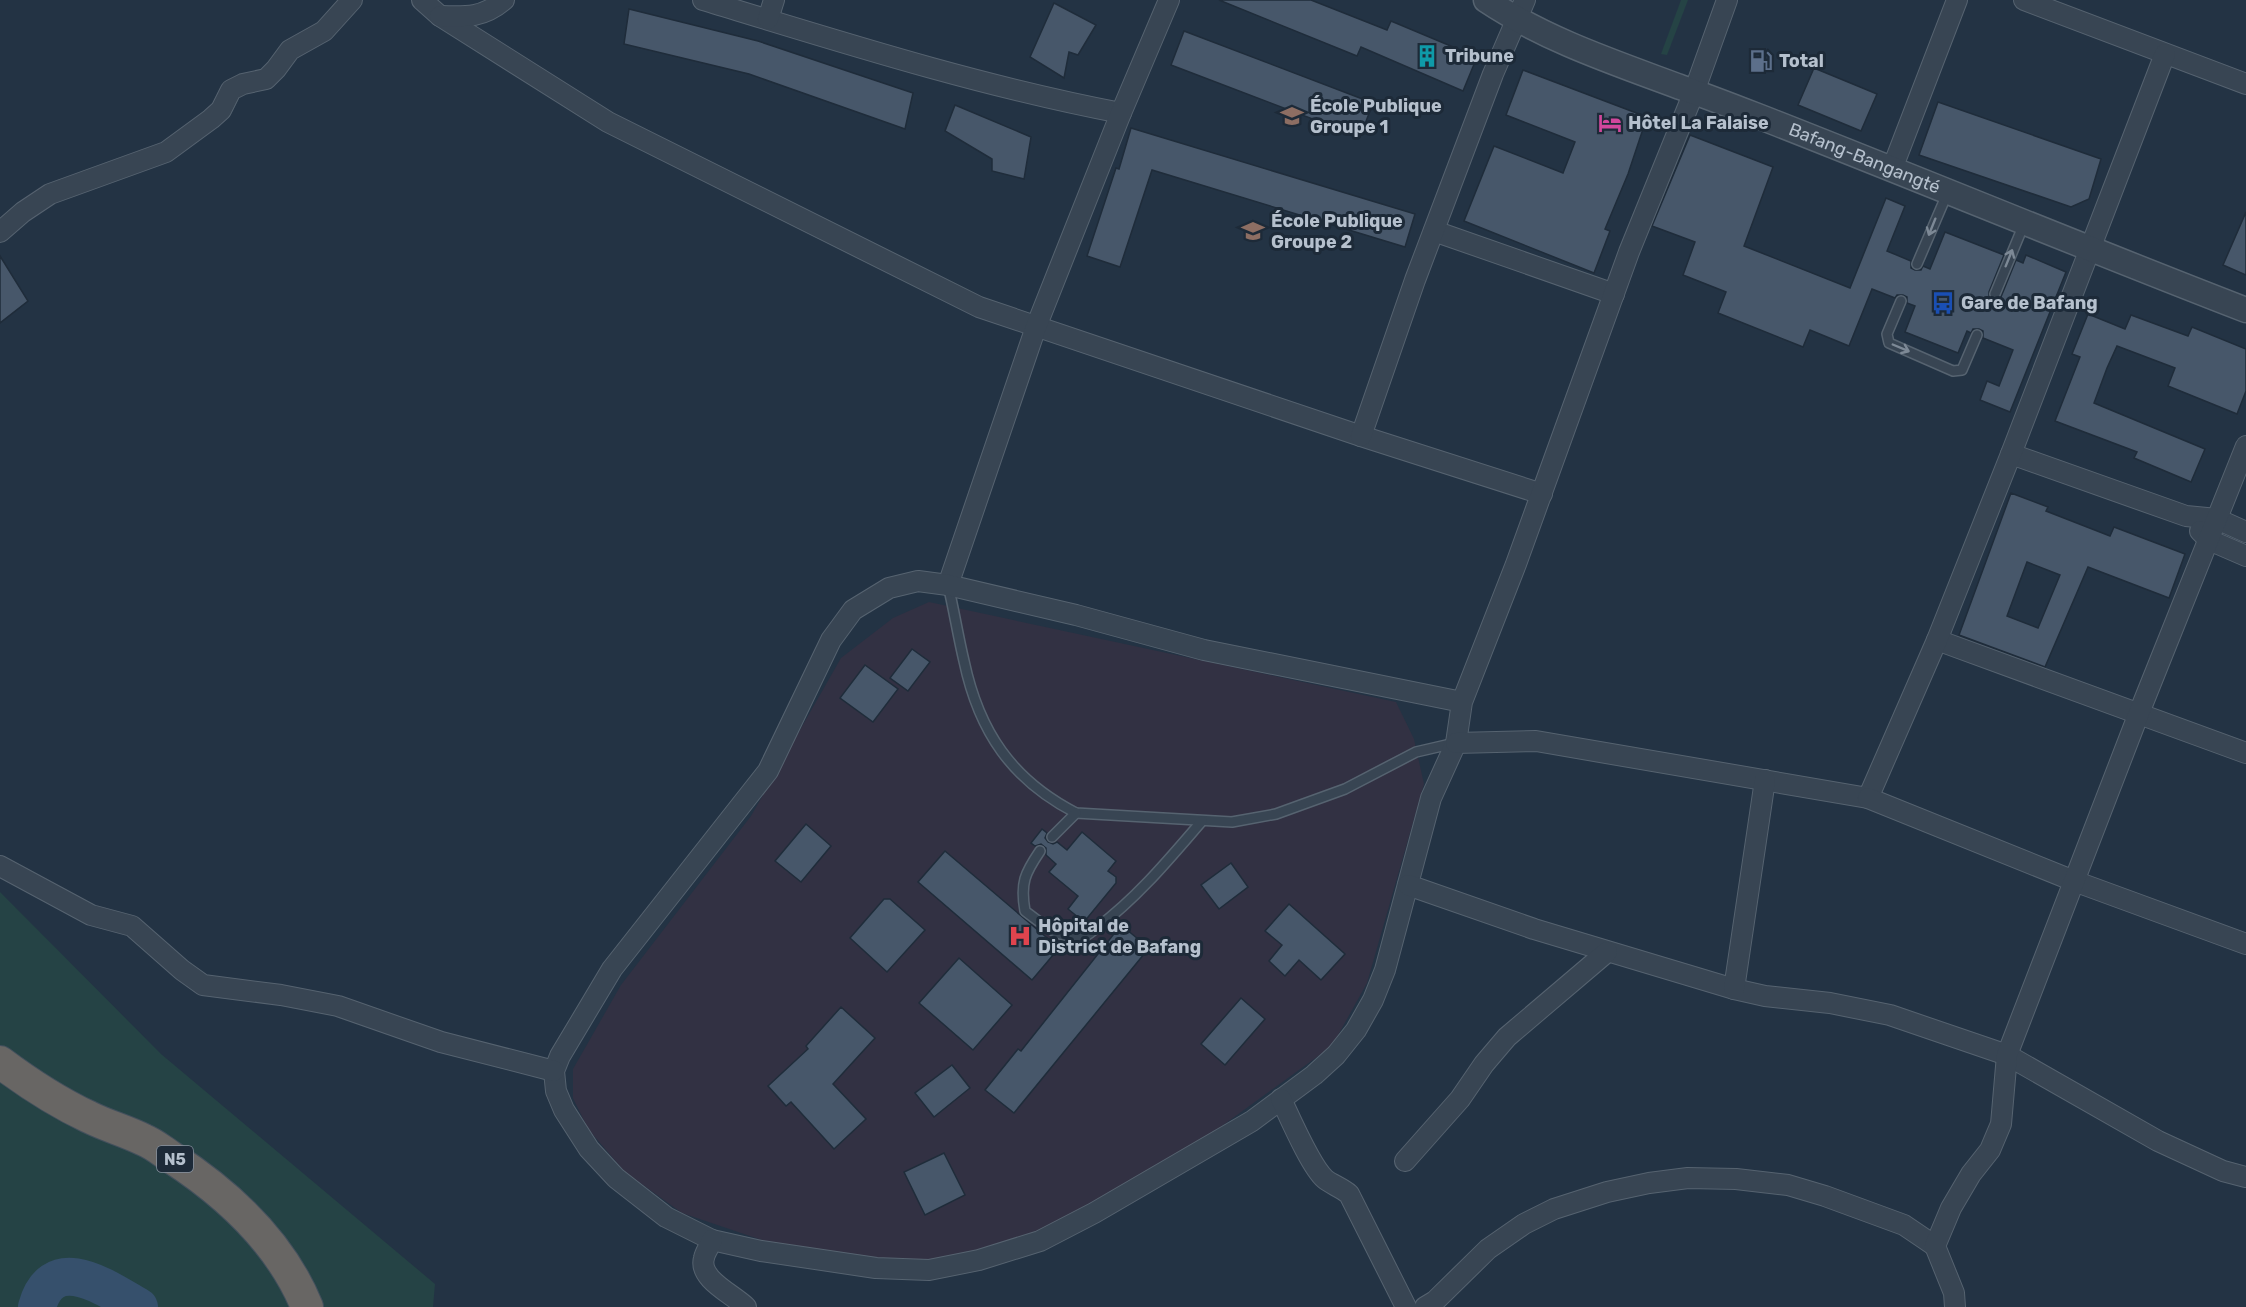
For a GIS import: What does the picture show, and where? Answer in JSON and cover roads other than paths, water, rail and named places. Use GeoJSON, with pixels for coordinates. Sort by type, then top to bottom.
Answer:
{"type":"FeatureCollection","features":[{"type":"Feature","properties":{"kind":"highway","name":"N5"},"geometry":{"type":"LineString","coordinates":[[0,1062],[35,1088],[88,1117],[145,1140],[191,1170],[236,1206],[274,1247],[307,1307]]}},
{"type":"Feature","properties":{"kind":"street"},"geometry":{"type":"LineString","coordinates":[[0,232],[23,212],[50,194],[165,152],[182,141],[221,110],[231,90],[243,84],[266,79],[290,50],[324,31],[352,0]]}},
{"type":"Feature","properties":{"kind":"street"},"geometry":{"type":"LineString","coordinates":[[422,0],[440,16],[608,122],[979,307],[1361,436],[1542,494]]}},
{"type":"Feature","properties":{"kind":"street"},"geometry":{"type":"LineString","coordinates":[[440,16],[470,17],[492,10],[504,0]]}},
{"type":"Feature","properties":{"kind":"street"},"geometry":{"type":"LineString","coordinates":[[703,0],[968,79],[1047,99],[1121,113]]}},
{"type":"Feature","properties":{"kind":"street"},"geometry":{"type":"LineString","coordinates":[[768,19],[774,0]]}},
{"type":"Feature","properties":{"kind":"street"},"geometry":{"type":"LineString","coordinates":[[948,585],[1036,327],[1121,113],[1170,0]]}},
{"type":"Feature","properties":{"kind":"street","name":"Bafang-Bangangté"},"geometry":{"type":"LineString","coordinates":[[1486,0],[1520,10],[1587,53],[1892,169],[2090,250],[2246,310]]}},
{"type":"Feature","properties":{"kind":"street"},"geometry":{"type":"LineString","coordinates":[[1462,702],[1204,650],[1076,615],[948,585],[918,581],[889,588],[853,610],[831,640],[768,771],[612,969],[560,1056],[555,1071],[556,1091],[564,1110],[589,1149],[616,1178],[666,1217],[712,1240],[760,1251],[876,1268],[929,1269],[979,1260],[1040,1241],[1094,1213],[1252,1121],[1329,1062],[1356,1030],[1373,1000],[1385,970],[1431,798],[1456,743],[1462,702],[1542,494],[1614,294],[1694,92],[1727,0]]}},
{"type":"Feature","properties":{"kind":"street"},"geometry":{"type":"LineString","coordinates":[[1892,169],[1957,0]]}},
{"type":"Feature","properties":{"kind":"street"},"geometry":{"type":"LineString","coordinates":[[2024,0],[2246,84]]}},
{"type":"Feature","properties":{"kind":"street"},"geometry":{"type":"LineString","coordinates":[[1361,436],[1415,280],[1493,74],[1520,10]]}},
{"type":"Feature","properties":{"kind":"street"},"geometry":{"type":"LineString","coordinates":[[1868,798],[1937,640],[2166,54]]}},
{"type":"Feature","properties":{"kind":"street"},"geometry":{"type":"LineString","coordinates":[[1434,231],[1614,294]]}},
{"type":"Feature","properties":{"kind":"street"},"geometry":{"type":"LineString","coordinates":[[1935,1246],[1951,1208],[1971,1174],[1990,1149],[2001,1124],[2007,1055],[2139,713],[2246,446]]}},
{"type":"Feature","properties":{"kind":"street"},"geometry":{"type":"LineString","coordinates":[[2011,454],[2186,516],[2217,519],[2246,532]]}},
{"type":"Feature","properties":{"kind":"street"},"geometry":{"type":"LineString","coordinates":[[2186,516],[2209,540],[2246,556]]}},
{"type":"Feature","properties":{"kind":"street"},"geometry":{"type":"LineString","coordinates":[[1937,640],[2246,753]]}},
{"type":"Feature","properties":{"kind":"street"},"geometry":{"type":"LineString","coordinates":[[1456,743],[1536,741],[1868,798],[2074,880],[2246,944]]}},
{"type":"Feature","properties":{"kind":"street"},"geometry":{"type":"LineString","coordinates":[[1734,989],[1765,780]]}},
{"type":"Feature","properties":{"kind":"street"},"geometry":{"type":"LineString","coordinates":[[0,866],[91,915],[132,926],[182,970],[203,985],[281,995],[338,1006],[441,1042],[555,1071]]}},
{"type":"Feature","properties":{"kind":"street"},"geometry":{"type":"LineString","coordinates":[[1408,885],[1534,929],[1734,989],[1765,996],[1830,1003],[1890,1016],[2007,1055],[2158,1141],[2223,1171],[2246,1178]]}},
{"type":"Feature","properties":{"kind":"street"},"geometry":{"type":"LineString","coordinates":[[1405,1161],[1460,1099],[1484,1064],[1507,1037],[1607,952]]}},
{"type":"Feature","properties":{"kind":"street"},"geometry":{"type":"LineString","coordinates":[[1281,1099],[1317,1170],[1326,1180],[1338,1185],[1349,1194],[1406,1307]]}},
{"type":"Feature","properties":{"kind":"street"},"geometry":{"type":"LineString","coordinates":[[1425,1307],[1435,1301],[1488,1250],[1524,1224],[1554,1209],[1607,1192],[1688,1178],[1736,1179],[1788,1185],[1904,1225],[1935,1246],[1954,1293],[1955,1307]]}},
{"type":"Feature","properties":{"kind":"street"},"geometry":{"type":"LineString","coordinates":[[712,1240],[703,1259],[704,1269],[710,1280],[736,1297],[746,1307]]}},
{"type":"Feature","properties":{"kind":"lane"},"geometry":{"type":"LineString","coordinates":[[1917,264],[1948,192]]}},
{"type":"Feature","properties":{"kind":"lane"},"geometry":{"type":"LineString","coordinates":[[1995,294],[2025,223]]}},
{"type":"Feature","properties":{"kind":"lane"},"geometry":{"type":"LineString","coordinates":[[1901,301],[1887,334],[1889,343],[1953,371],[1962,370],[1977,335]]}},
{"type":"Feature","properties":{"kind":"lane"},"geometry":{"type":"LineString","coordinates":[[948,585],[964,663],[980,716],[998,749],[1032,785],[1058,804],[1076,813],[1232,822],[1276,814],[1345,789],[1416,752],[1456,743]]}},
{"type":"Feature","properties":{"kind":"lane"},"geometry":{"type":"LineString","coordinates":[[1052,837],[1076,813]]}},
{"type":"Feature","properties":{"kind":"lane"},"geometry":{"type":"LineString","coordinates":[[1040,851],[1026,872],[1022,892],[1025,911],[1066,937],[1085,937],[1120,910],[1152,878],[1202,821]]}},
{"type":"Feature","properties":{"kind":"waterway"},"geometry":{"type":"LineString","coordinates":[[37,1307],[45,1290],[55,1280],[68,1277],[82,1278],[97,1284],[139,1307]]}},
{"type":"Feature","properties":{"kind":"place","name":"Tribune"},"geometry":{"type":"Point","coordinates":[1427,56]}},
{"type":"Feature","properties":{"kind":"place","name":"Total"},"geometry":{"type":"Point","coordinates":[1761,61]}},
{"type":"Feature","properties":{"kind":"place","name":"École Publique Groupe 1"},"geometry":{"type":"Point","coordinates":[1292,116]}},
{"type":"Feature","properties":{"kind":"place","name":"Hôtel La Falaise"},"geometry":{"type":"Point","coordinates":[1610,123]}},
{"type":"Feature","properties":{"kind":"place","name":"École Publique Groupe 2"},"geometry":{"type":"Point","coordinates":[1253,231]}},
{"type":"Feature","properties":{"kind":"place","name":"Gare de Bafang"},"geometry":{"type":"Point","coordinates":[1943,303]}},
{"type":"Feature","properties":{"kind":"place","name":"Hôpital de District de Bafang"},"geometry":{"type":"Point","coordinates":[1020,936]}}]}
